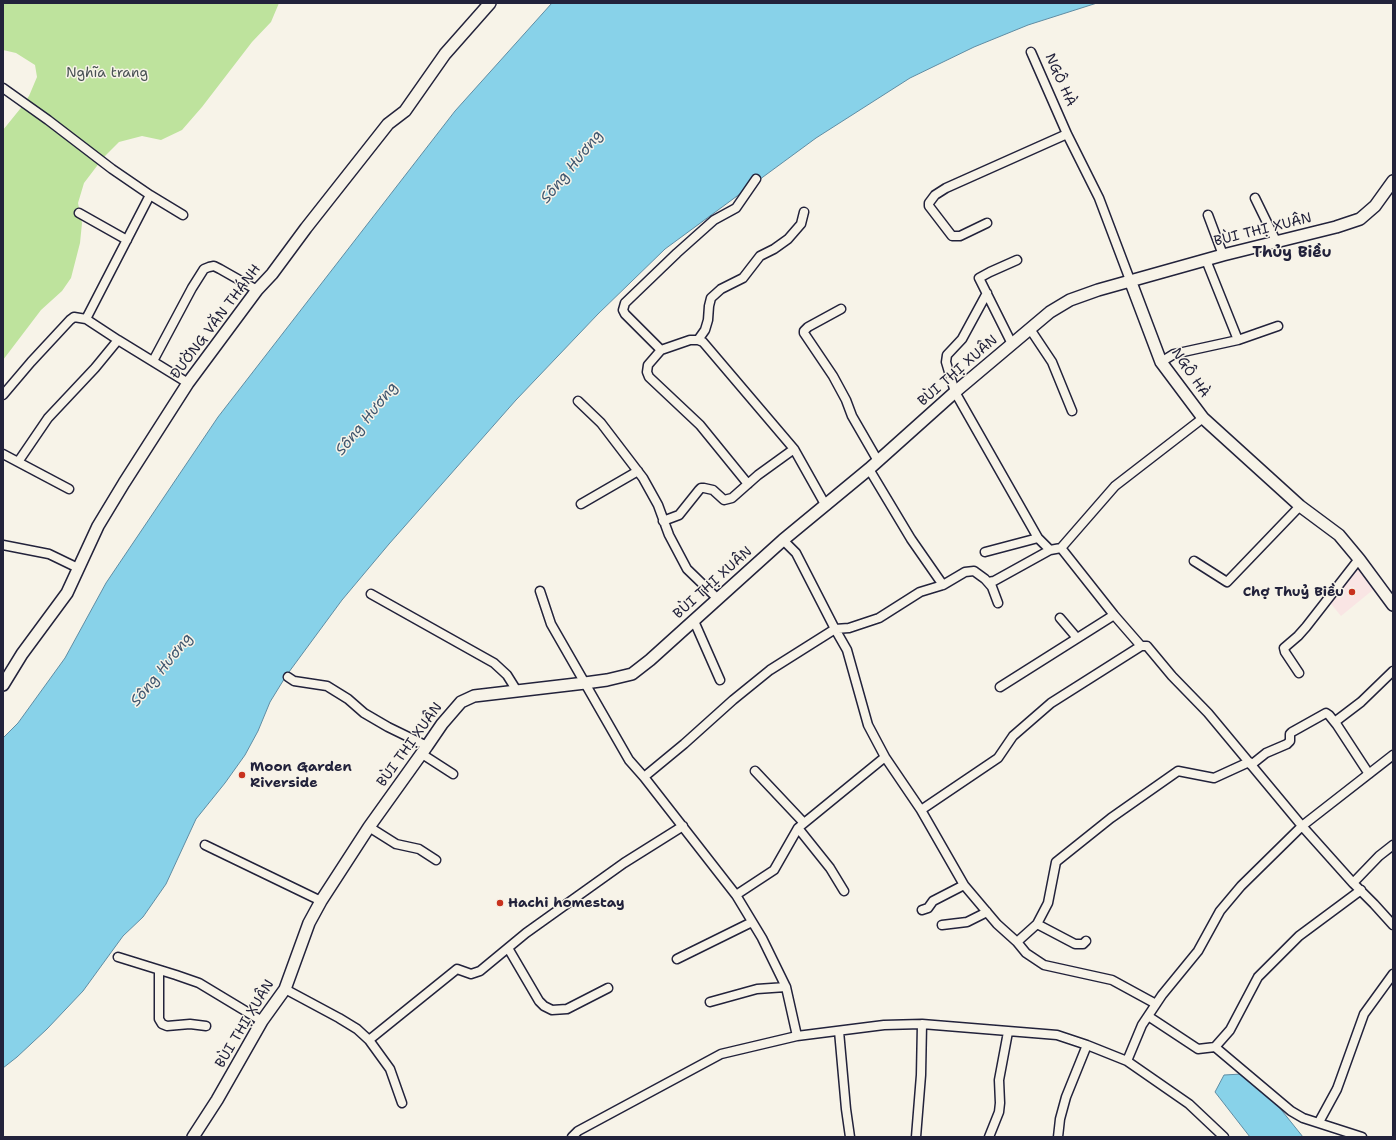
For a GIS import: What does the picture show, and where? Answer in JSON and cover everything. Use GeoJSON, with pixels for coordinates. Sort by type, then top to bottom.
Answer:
{"type":"FeatureCollection","features":[{"type":"Feature","properties":{"kind":"street","name":"ĐƯỜNG VĂN THÁNH"},"geometry":{"type":"LineString","coordinates":[[3,684],[22,654],[67,593],[98,526],[188,383],[257,290],[272,274],[306,228],[388,124],[405,111],[444,54],[490,3]]}},
{"type":"Feature","properties":{"kind":"street","name":"NGÔ HÀ"},"geometry":{"type":"LineString","coordinates":[[1031,52],[1067,134],[1099,198],[1162,362],[1202,418],[1300,506],[1339,535],[1393,605]]}},
{"type":"Feature","properties":{"kind":"street"},"geometry":{"type":"LineString","coordinates":[[3,88],[112,169],[183,216]]}},
{"type":"Feature","properties":{"kind":"street"},"geometry":{"type":"LineString","coordinates":[[987,224],[960,236],[952,236],[929,206],[929,203],[935,195],[946,188],[1067,134]]}},
{"type":"Feature","properties":{"kind":"street"},"geometry":{"type":"LineString","coordinates":[[661,350],[625,314],[623,310],[625,303],[714,220],[736,208],[756,179]]}},
{"type":"Feature","properties":{"kind":"street","name":"BÙI THỊ XUÂN"},"geometry":{"type":"LineString","coordinates":[[193,1137],[217,1100],[262,1021],[285,988],[309,923],[321,901],[369,827],[442,724],[461,702],[474,696],[607,680],[632,674],[694,621],[783,540],[826,506],[955,392],[1050,312],[1070,300],[1130,280],[1276,241],[1336,228],[1360,219],[1375,206],[1393,181]]}},
{"type":"Feature","properties":{"kind":"street"},"geometry":{"type":"LineString","coordinates":[[86,319],[150,195]]}},
{"type":"Feature","properties":{"kind":"street"},"geometry":{"type":"LineString","coordinates":[[1255,198],[1276,241]]}},
{"type":"Feature","properties":{"kind":"street"},"geometry":{"type":"LineString","coordinates":[[79,212],[127,240]]}},
{"type":"Feature","properties":{"kind":"street"},"geometry":{"type":"LineString","coordinates":[[698,340],[708,320],[711,298],[721,289],[743,278],[760,256],[774,249],[788,239],[801,224],[804,212]]}},
{"type":"Feature","properties":{"kind":"street"},"geometry":{"type":"LineString","coordinates":[[1208,215],[1223,255]]}},
{"type":"Feature","properties":{"kind":"street"},"geometry":{"type":"LineString","coordinates":[[1012,344],[987,292],[979,280],[980,277],[1017,260]]}},
{"type":"Feature","properties":{"kind":"street"},"geometry":{"type":"LineString","coordinates":[[1206,260],[1238,340]]}},
{"type":"Feature","properties":{"kind":"street"},"geometry":{"type":"LineString","coordinates":[[153,361],[192,288],[204,269],[214,266],[257,290]]}},
{"type":"Feature","properties":{"kind":"street"},"geometry":{"type":"LineString","coordinates":[[987,292],[962,339],[947,354],[946,362],[955,392],[1038,538],[1050,550]]}},
{"type":"Feature","properties":{"kind":"street"},"geometry":{"type":"LineString","coordinates":[[841,309],[808,327],[804,333],[833,376],[846,400],[852,416],[878,461]]}},
{"type":"Feature","properties":{"kind":"street"},"geometry":{"type":"LineString","coordinates":[[3,395],[31,362],[74,317],[86,319],[188,383]]}},
{"type":"Feature","properties":{"kind":"street"},"geometry":{"type":"LineString","coordinates":[[1162,362],[1174,354],[1238,340],[1278,326]]}},
{"type":"Feature","properties":{"kind":"street"},"geometry":{"type":"LineString","coordinates":[[1030,328],[1052,362],[1072,411]]}},
{"type":"Feature","properties":{"kind":"street"},"geometry":{"type":"LineString","coordinates":[[18,462],[48,418],[95,368],[118,340]]}},
{"type":"Feature","properties":{"kind":"street"},"geometry":{"type":"LineString","coordinates":[[748,484],[700,425],[649,377],[647,372],[648,365],[661,350],[680,342],[690,340],[698,340],[703,342],[794,449],[826,506]]}},
{"type":"Feature","properties":{"kind":"street"},"geometry":{"type":"LineString","coordinates":[[578,401],[600,423],[638,471],[652,491],[669,536],[687,569],[718,599]]}},
{"type":"Feature","properties":{"kind":"street"},"geometry":{"type":"LineString","coordinates":[[988,582],[1050,550],[1061,548],[1115,486],[1202,418]]}},
{"type":"Feature","properties":{"kind":"street"},"geometry":{"type":"LineString","coordinates":[[663,520],[678,515],[702,488],[713,490],[724,500],[728,500],[794,449]]}},
{"type":"Feature","properties":{"kind":"street"},"geometry":{"type":"LineString","coordinates":[[3,454],[69,488]]}},
{"type":"Feature","properties":{"kind":"street"},"geometry":{"type":"LineString","coordinates":[[869,469],[911,539],[943,585]]}},
{"type":"Feature","properties":{"kind":"street"},"geometry":{"type":"LineString","coordinates":[[580,504],[638,471]]}},
{"type":"Feature","properties":{"kind":"street"},"geometry":{"type":"LineString","coordinates":[[1194,561],[1227,582],[1300,506]]}},
{"type":"Feature","properties":{"kind":"street"},"geometry":{"type":"LineString","coordinates":[[985,552],[1038,538]]}},
{"type":"Feature","properties":{"kind":"street"},"geometry":{"type":"LineString","coordinates":[[783,540],[796,553],[847,650],[868,724],[885,757],[921,810],[964,885],[997,924],[1017,942],[1026,953],[1044,965],[1112,980],[1156,1004]]}},
{"type":"Feature","properties":{"kind":"street"},"geometry":{"type":"LineString","coordinates":[[3,545],[49,554],[78,568]]}},
{"type":"Feature","properties":{"kind":"street"},"geometry":{"type":"LineString","coordinates":[[1061,548],[1114,615],[1141,646]]}},
{"type":"Feature","properties":{"kind":"street"},"geometry":{"type":"LineString","coordinates":[[1299,673],[1284,652],[1284,648],[1306,627],[1359,559]]}},
{"type":"Feature","properties":{"kind":"street"},"geometry":{"type":"LineString","coordinates":[[644,776],[684,744],[733,700],[770,670],[835,629],[849,628],[878,618],[920,592],[943,585],[965,572],[974,571],[988,582],[994,591],[998,603]]}},
{"type":"Feature","properties":{"kind":"street"},"geometry":{"type":"LineString","coordinates":[[540,591],[551,624],[629,760],[644,776],[736,895],[762,938],[786,987],[797,1036]]}},
{"type":"Feature","properties":{"kind":"street"},"geometry":{"type":"LineString","coordinates":[[370,594],[494,663],[507,675],[517,691]]}},
{"type":"Feature","properties":{"kind":"street"},"geometry":{"type":"LineString","coordinates":[[1000,687],[1114,615]]}},
{"type":"Feature","properties":{"kind":"street"},"geometry":{"type":"LineString","coordinates":[[1060,618],[1077,638]]}},
{"type":"Feature","properties":{"kind":"street"},"geometry":{"type":"LineString","coordinates":[[694,621],[720,680]]}},
{"type":"Feature","properties":{"kind":"street"},"geometry":{"type":"LineString","coordinates":[[921,810],[998,758],[1013,736],[1051,703],[1141,646],[1147,646],[1172,676],[1208,713],[1302,826],[1353,884],[1361,890],[1393,925]]}},
{"type":"Feature","properties":{"kind":"street"},"geometry":{"type":"LineString","coordinates":[[1337,725],[1336,720],[1338,718],[1361,702],[1393,671]]}},
{"type":"Feature","properties":{"kind":"street"},"geometry":{"type":"LineString","coordinates":[[288,677],[294,681],[327,686],[348,699],[364,713],[425,750],[453,774]]}},
{"type":"Feature","properties":{"kind":"street"},"geometry":{"type":"LineString","coordinates":[[1017,942],[1037,924],[1048,904],[1056,862],[1111,818],[1178,771],[1214,778],[1250,763],[1266,753],[1287,744],[1290,741],[1290,734],[1292,732],[1326,713],[1330,715],[1369,774]]}},
{"type":"Feature","properties":{"kind":"street"},"geometry":{"type":"LineString","coordinates":[[1127,1060],[1142,1025],[1156,1004],[1198,951],[1220,911],[1237,891],[1302,826],[1393,755]]}},
{"type":"Feature","properties":{"kind":"street"},"geometry":{"type":"LineString","coordinates":[[736,895],[774,870],[801,825],[885,757]]}},
{"type":"Feature","properties":{"kind":"street"},"geometry":{"type":"LineString","coordinates":[[755,771],[801,825],[844,891]]}},
{"type":"Feature","properties":{"kind":"street"},"geometry":{"type":"LineString","coordinates":[[369,1040],[457,969],[471,974],[480,971],[526,933],[624,863],[683,826]]}},
{"type":"Feature","properties":{"kind":"street"},"geometry":{"type":"LineString","coordinates":[[369,827],[396,844],[419,849],[436,860]]}},
{"type":"Feature","properties":{"kind":"street"},"geometry":{"type":"LineString","coordinates":[[205,845],[321,901]]}},
{"type":"Feature","properties":{"kind":"street"},"geometry":{"type":"LineString","coordinates":[[1353,884],[1379,856],[1393,845]]}},
{"type":"Feature","properties":{"kind":"street"},"geometry":{"type":"LineString","coordinates":[[922,910],[928,908],[933,901],[964,885]]}},
{"type":"Feature","properties":{"kind":"street"},"geometry":{"type":"LineString","coordinates":[[1148,1016],[1198,1050],[1215,1047],[1230,1030],[1258,977],[1299,936],[1361,890]]}},
{"type":"Feature","properties":{"kind":"street"},"geometry":{"type":"LineString","coordinates":[[942,925],[967,922],[987,912]]}},
{"type":"Feature","properties":{"kind":"street"},"geometry":{"type":"LineString","coordinates":[[678,959],[752,922]]}},
{"type":"Feature","properties":{"kind":"street"},"geometry":{"type":"LineString","coordinates":[[1037,924],[1075,944],[1083,944],[1086,941]]}},
{"type":"Feature","properties":{"kind":"street"},"geometry":{"type":"LineString","coordinates":[[508,948],[539,1001],[544,1006],[552,1010],[567,1009],[608,988]]}},
{"type":"Feature","properties":{"kind":"street"},"geometry":{"type":"LineString","coordinates":[[118,957],[199,983],[262,1021]]}},
{"type":"Feature","properties":{"kind":"street"},"geometry":{"type":"LineString","coordinates":[[159,970],[159,1019],[162,1024],[167,1026],[190,1024],[206,1026]]}},
{"type":"Feature","properties":{"kind":"street"},"geometry":{"type":"LineString","coordinates":[[1319,1122],[1337,1089],[1364,1014],[1393,974]]}},
{"type":"Feature","properties":{"kind":"street"},"geometry":{"type":"LineString","coordinates":[[710,1002],[757,989],[786,987]]}},
{"type":"Feature","properties":{"kind":"street"},"geometry":{"type":"LineString","coordinates":[[285,988],[357,1029],[369,1040],[390,1069],[402,1103]]}},
{"type":"Feature","properties":{"kind":"street"},"geometry":{"type":"LineString","coordinates":[[572,1137],[578,1131],[721,1054],[797,1036],[811,1036],[884,1025],[922,1024],[1057,1035],[1087,1045],[1127,1060],[1189,1104],[1224,1137]]}},
{"type":"Feature","properties":{"kind":"street"},"geometry":{"type":"LineString","coordinates":[[916,1137],[922,1024]]}},
{"type":"Feature","properties":{"kind":"street"},"geometry":{"type":"LineString","coordinates":[[840,1031],[845,1098],[850,1137]]}},
{"type":"Feature","properties":{"kind":"street"},"geometry":{"type":"LineString","coordinates":[[989,1137],[999,1112],[999,1080],[1008,1032]]}},
{"type":"Feature","properties":{"kind":"street"},"geometry":{"type":"LineString","coordinates":[[1058,1137],[1060,1119],[1066,1097],[1087,1045]]}},
{"type":"Feature","properties":{"kind":"street"},"geometry":{"type":"LineString","coordinates":[[1215,1047],[1291,1111],[1303,1118],[1362,1137]]}},
{"type":"Feature","properties":{"kind":"shaded area","name":"Chợ Thuỷ Biều"},"geometry":{"type":"Polygon","coordinates":[[[1359,559],[1379,585],[1341,616],[1327,599],[1359,559]]]}},
{"type":"Feature","properties":{"kind":"green space","name":"Nghĩa trang"},"geometry":{"type":"Polygon","coordinates":[[[3,3],[279,3],[271,22],[252,42],[202,107],[182,130],[161,140],[142,136],[119,142],[103,158],[84,183],[78,203],[82,223],[80,243],[71,278],[62,291],[41,310],[3,360],[3,130],[29,96],[37,77],[35,65],[16,53],[3,50],[3,3]]]}},
{"type":"Feature","properties":{"kind":"water","name":"Sông Hương"},"geometry":{"type":"Polygon","coordinates":[[[552,3],[1097,3],[1028,25],[974,47],[910,78],[816,138],[665,249],[598,314],[516,400],[389,544],[342,600],[286,676],[270,702],[258,731],[245,755],[196,819],[166,884],[143,917],[123,936],[83,991],[47,1029],[3,1068],[3,738],[18,723],[65,658],[106,583],[218,417],[455,111],[552,3]]]}},
{"type":"Feature","properties":{"kind":"water"},"geometry":{"type":"Polygon","coordinates":[[[1242,1074],[1275,1102],[1303,1137],[1250,1137],[1215,1092],[1224,1075],[1242,1074]]]}},
{"type":"Feature","properties":{"kind":"place","name":"Chợ Thuỷ Biều"},"geometry":{"type":"Point","coordinates":[1352,592]}},
{"type":"Feature","properties":{"kind":"place","name":"Moon Garden Riverside"},"geometry":{"type":"Point","coordinates":[242,775]}},
{"type":"Feature","properties":{"kind":"place","name":"Hachi homestay"},"geometry":{"type":"Point","coordinates":[500,903]}},
{"type":"Feature","properties":{"kind":"district","name":"Thủy Biều"},"geometry":{"type":"Point","coordinates":[1292,253]}}]}
